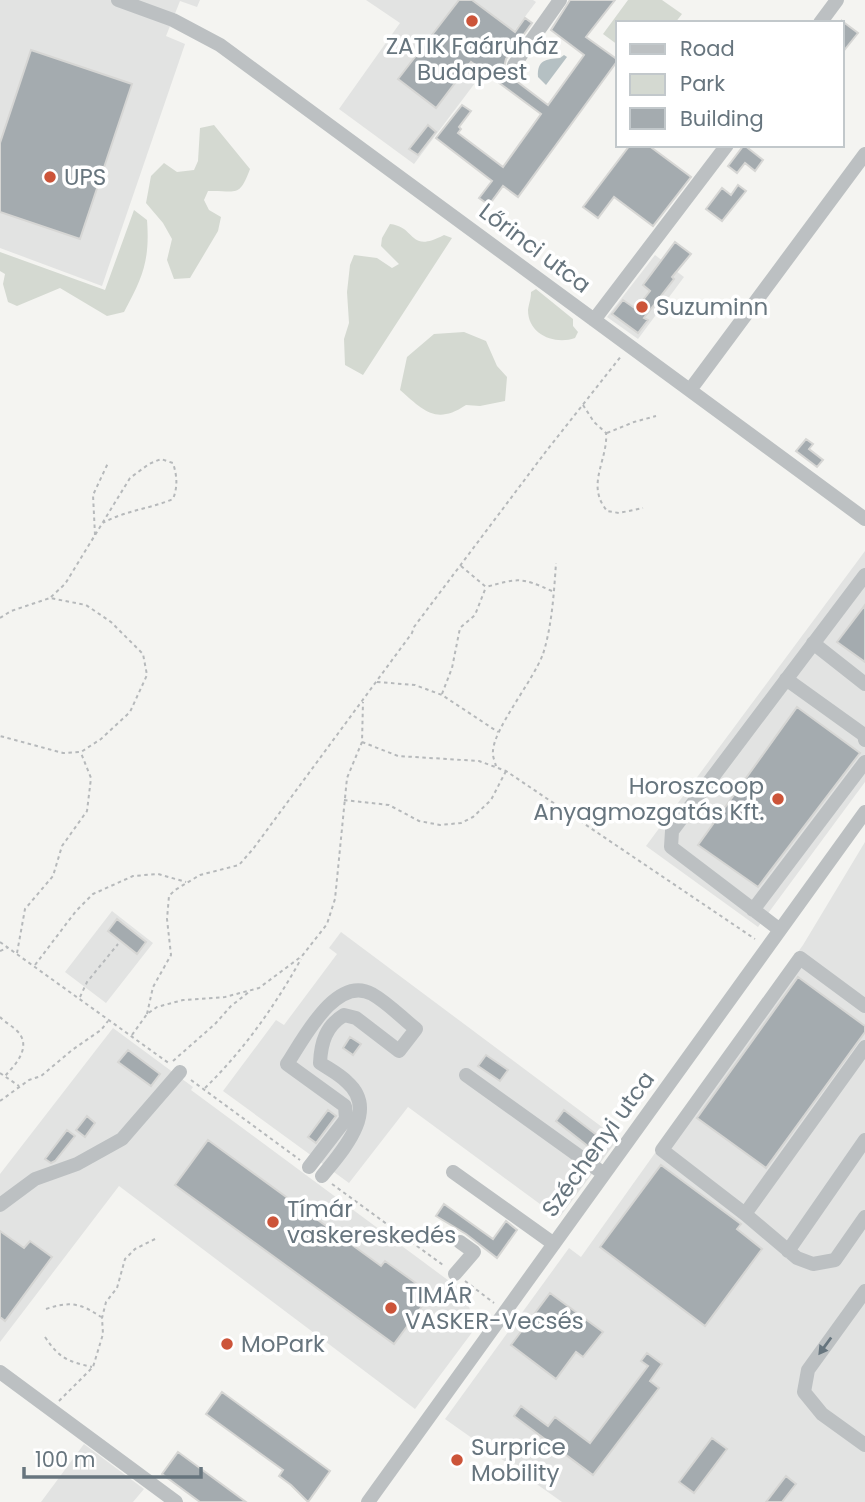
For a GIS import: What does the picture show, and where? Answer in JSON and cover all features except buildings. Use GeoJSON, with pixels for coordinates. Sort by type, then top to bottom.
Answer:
{"type":"FeatureCollection","features":[{"type":"Feature","properties":{"kind":"street","name":"Lőrinci utca"},"geometry":{"type":"LineString","coordinates":[[118,0],[173,20],[219,44],[865,519]]}},
{"type":"Feature","properties":{"kind":"street"},"geometry":{"type":"LineString","coordinates":[[514,65],[560,0]]}},
{"type":"Feature","properties":{"kind":"street"},"geometry":{"type":"LineString","coordinates":[[821,21],[837,0]]}},
{"type":"Feature","properties":{"kind":"street"},"geometry":{"type":"LineString","coordinates":[[594,320],[725,147]]}},
{"type":"Feature","properties":{"kind":"street"},"geometry":{"type":"LineString","coordinates":[[690,390],[865,154]]}},
{"type":"Feature","properties":{"kind":"street"},"geometry":{"type":"LineString","coordinates":[[780,930],[671,847],[672,831],[865,575]]}},
{"type":"Feature","properties":{"kind":"street"},"geometry":{"type":"LineString","coordinates":[[813,643],[865,684]]}},
{"type":"Feature","properties":{"kind":"street"},"geometry":{"type":"LineString","coordinates":[[786,679],[864,735],[865,740]]}},
{"type":"Feature","properties":{"kind":"street"},"geometry":{"type":"LineString","coordinates":[[753,909],[865,762]]}},
{"type":"Feature","properties":{"kind":"street","name":"Széchenyi utca"},"geometry":{"type":"LineString","coordinates":[[368,1502],[865,812]]}},
{"type":"Feature","properties":{"kind":"street"},"geometry":{"type":"LineString","coordinates":[[865,1006],[800,958],[662,1150],[797,1258],[813,1264],[835,1260],[865,1217]]}},
{"type":"Feature","properties":{"kind":"street"},"geometry":{"type":"LineString","coordinates":[[309,1167],[346,1119],[345,1106],[286,1065],[326,1007],[349,990],[365,991],[416,1029],[399,1051],[356,1018],[344,1015],[331,1023],[321,1047],[320,1063],[349,1083],[360,1101],[361,1113],[355,1130],[322,1176]]}},
{"type":"Feature","properties":{"kind":"street"},"geometry":{"type":"LineString","coordinates":[[745,1214],[865,1047]]}},
{"type":"Feature","properties":{"kind":"street"},"geometry":{"type":"LineString","coordinates":[[0,1205],[35,1179],[77,1164],[122,1139],[180,1072]]}},
{"type":"Feature","properties":{"kind":"street"},"geometry":{"type":"LineString","coordinates":[[466,1075],[604,1174]]}},
{"type":"Feature","properties":{"kind":"street"},"geometry":{"type":"LineString","coordinates":[[788,1251],[865,1140]]}},
{"type":"Feature","properties":{"kind":"street"},"geometry":{"type":"LineString","coordinates":[[453,1172],[554,1244]]}},
{"type":"Feature","properties":{"kind":"street"},"geometry":{"type":"LineString","coordinates":[[455,1274],[474,1252],[460,1242]]}},
{"type":"Feature","properties":{"kind":"street"},"geometry":{"type":"LineString","coordinates":[[865,1291],[808,1370],[804,1392],[822,1414],[865,1445]]}},
{"type":"Feature","properties":{"kind":"street"},"geometry":{"type":"LineString","coordinates":[[0,1372],[176,1502]]}},
{"type":"Feature","properties":{"kind":"path"},"geometry":{"type":"LineString","coordinates":[[147,1014],[153,987],[171,955],[167,919],[169,896],[187,881],[200,875],[239,865],[253,849],[460,565],[629,346]]}},
{"type":"Feature","properties":{"kind":"path"},"geometry":{"type":"LineString","coordinates":[[583,404],[594,422],[606,433],[607,445],[598,494],[607,511],[619,513],[643,508]]}},
{"type":"Feature","properties":{"kind":"path"},"geometry":{"type":"LineString","coordinates":[[606,433],[656,416]]}},
{"type":"Feature","properties":{"kind":"path"},"geometry":{"type":"LineString","coordinates":[[0,618],[11,611],[50,598],[65,584],[130,478],[149,464],[162,459],[173,463],[177,474],[177,490],[173,499],[154,507],[121,513],[103,523]]}},
{"type":"Feature","properties":{"kind":"path"},"geometry":{"type":"LineString","coordinates":[[95,536],[93,495],[108,463]]}},
{"type":"Feature","properties":{"kind":"path"},"geometry":{"type":"LineString","coordinates":[[497,767],[492,751],[499,733],[533,677],[543,653],[554,592],[556,563]]}},
{"type":"Feature","properties":{"kind":"path"},"geometry":{"type":"LineString","coordinates":[[460,565],[486,587]]}},
{"type":"Feature","properties":{"kind":"path"},"geometry":{"type":"LineString","coordinates":[[486,587],[526,580],[554,592]]}},
{"type":"Feature","properties":{"kind":"path"},"geometry":{"type":"LineString","coordinates":[[442,695],[452,668],[460,628],[475,615],[486,587]]}},
{"type":"Feature","properties":{"kind":"path"},"geometry":{"type":"LineString","coordinates":[[0,736],[63,753],[81,752],[101,739],[130,712],[147,675],[143,654],[111,622],[86,605],[50,598]]}},
{"type":"Feature","properties":{"kind":"path"},"geometry":{"type":"LineString","coordinates":[[376,682],[415,685],[442,695],[499,733]]}},
{"type":"Feature","properties":{"kind":"path"},"geometry":{"type":"LineString","coordinates":[[204,1089],[233,1061],[286,988],[302,956],[327,924],[335,899],[347,778],[362,742],[363,700]]}},
{"type":"Feature","properties":{"kind":"path"},"geometry":{"type":"LineString","coordinates":[[362,742],[398,756],[479,761],[506,771],[767,947]]}},
{"type":"Feature","properties":{"kind":"path"},"geometry":{"type":"LineString","coordinates":[[17,954],[25,909],[53,876],[62,846],[87,811],[91,778],[81,752]]}},
{"type":"Feature","properties":{"kind":"path"},"geometry":{"type":"LineString","coordinates":[[343,800],[389,805],[419,821],[440,825],[461,823],[473,817],[491,800],[506,771]]}},
{"type":"Feature","properties":{"kind":"path"},"geometry":{"type":"LineString","coordinates":[[35,966],[76,911],[93,894],[133,876],[159,874],[187,881]]}},
{"type":"Feature","properties":{"kind":"path"},"geometry":{"type":"LineString","coordinates":[[0,942],[169,1063],[252,990]]}},
{"type":"Feature","properties":{"kind":"path"},"geometry":{"type":"LineString","coordinates":[[79,998],[87,982],[118,944]]}},
{"type":"Feature","properties":{"kind":"path"},"geometry":{"type":"LineString","coordinates":[[0,951],[8,947]]}},
{"type":"Feature","properties":{"kind":"path"},"geometry":{"type":"LineString","coordinates":[[132,1036],[147,1014],[157,1007],[183,1000],[225,997],[259,988],[302,956]]}},
{"type":"Feature","properties":{"kind":"path"},"geometry":{"type":"LineString","coordinates":[[0,1017],[21,1035],[24,1047],[18,1061],[5,1076]]}},
{"type":"Feature","properties":{"kind":"path"},"geometry":{"type":"LineString","coordinates":[[0,1101],[29,1080],[41,1076],[101,1030],[109,1019]]}},
{"type":"Feature","properties":{"kind":"path"},"geometry":{"type":"LineString","coordinates":[[180,1072],[309,1167]]}},
{"type":"Feature","properties":{"kind":"path"},"geometry":{"type":"LineString","coordinates":[[0,1073],[21,1087]]}},
{"type":"Feature","properties":{"kind":"path"},"geometry":{"type":"LineString","coordinates":[[322,1176],[506,1312]]}},
{"type":"Feature","properties":{"kind":"path"},"geometry":{"type":"LineString","coordinates":[[51,1409],[93,1367],[103,1334],[102,1318],[106,1301],[117,1287],[125,1259],[135,1249],[157,1238]]}},
{"type":"Feature","properties":{"kind":"path"},"geometry":{"type":"LineString","coordinates":[[46,1309],[67,1304],[85,1306],[102,1318]]}},
{"type":"Feature","properties":{"kind":"path"},"geometry":{"type":"LineString","coordinates":[[45,1337],[54,1350],[69,1362],[93,1367]]}},
{"type":"Feature","properties":{"kind":"shaded area"},"geometry":{"type":"Polygon","coordinates":[[[0,0],[200,0],[197,7],[180,1],[166,36],[185,44],[102,286],[0,248],[0,0]]]}},
{"type":"Feature","properties":{"kind":"shaded area"},"geometry":{"type":"Polygon","coordinates":[[[366,0],[536,2],[414,164],[339,109],[400,23],[366,0]]]}},
{"type":"Feature","properties":{"kind":"shaded area"},"geometry":{"type":"Polygon","coordinates":[[[564,55],[567,57],[546,85],[538,77],[539,67],[547,60],[564,55]]]}},
{"type":"Feature","properties":{"kind":"shaded area"},"geometry":{"type":"Polygon","coordinates":[[[655,255],[684,277],[638,339],[607,317],[655,255]]]}},
{"type":"Feature","properties":{"kind":"shaded area"},"geometry":{"type":"Polygon","coordinates":[[[865,551],[865,782],[758,927],[646,846],[865,551]]]}},
{"type":"Feature","properties":{"kind":"shaded area"},"geometry":{"type":"Polygon","coordinates":[[[865,842],[865,1502],[562,1502],[445,1419],[569,1248],[581,1257],[803,945],[865,842]]]}},
{"type":"Feature","properties":{"kind":"shaded area"},"geometry":{"type":"Polygon","coordinates":[[[112,911],[153,943],[106,1003],[65,972],[112,911]]]}},
{"type":"Feature","properties":{"kind":"shaded area"},"geometry":{"type":"Polygon","coordinates":[[[341,932],[618,1139],[559,1218],[408,1107],[349,1183],[223,1091],[276,1020],[284,1025],[337,954],[329,948],[341,932]]]}},
{"type":"Feature","properties":{"kind":"shaded area"},"geometry":{"type":"Polygon","coordinates":[[[113,1028],[193,1087],[191,1090],[464,1292],[470,1310],[482,1319],[415,1409],[119,1186],[0,1342],[0,1174],[113,1028]]]}},
{"type":"Feature","properties":{"kind":"shaded area"},"geometry":{"type":"Polygon","coordinates":[[[84,1444],[144,1489],[133,1502],[41,1502],[84,1444]]]}},
{"type":"Feature","properties":{"kind":"green space"},"geometry":{"type":"Polygon","coordinates":[[[628,0],[662,0],[682,14],[677,21],[616,21],[616,44],[603,34],[628,0]]]}},
{"type":"Feature","properties":{"kind":"green space"},"geometry":{"type":"Polygon","coordinates":[[[214,125],[250,169],[239,189],[231,192],[208,191],[204,200],[209,210],[221,217],[218,231],[190,278],[174,279],[167,260],[172,239],[146,203],[151,176],[164,163],[177,172],[194,170],[198,161],[200,128],[214,125]]]}},
{"type":"Feature","properties":{"kind":"green space"},"geometry":{"type":"Polygon","coordinates":[[[134,210],[147,220],[146,257],[136,288],[124,312],[107,316],[60,288],[17,306],[8,302],[3,284],[5,274],[0,271],[0,252],[105,290],[134,210]]]}},
{"type":"Feature","properties":{"kind":"green space"},"geometry":{"type":"Polygon","coordinates":[[[390,224],[399,226],[418,241],[424,242],[444,235],[452,238],[363,375],[345,365],[344,339],[349,323],[347,292],[350,265],[354,255],[377,258],[392,268],[399,264],[381,246],[382,238],[390,224]]]}},
{"type":"Feature","properties":{"kind":"green space"},"geometry":{"type":"Polygon","coordinates":[[[536,289],[573,319],[573,326],[578,332],[575,338],[551,339],[533,326],[528,310],[531,292],[536,289]]]}},
{"type":"Feature","properties":{"kind":"green space"},"geometry":{"type":"Polygon","coordinates":[[[464,332],[486,341],[497,366],[507,377],[505,401],[480,406],[466,405],[446,414],[431,413],[400,390],[407,357],[434,334],[464,332]]]}},
{"type":"Feature","properties":{"kind":"place","name":"ZATIK Faáruház Budapest"},"geometry":{"type":"Point","coordinates":[472,21]}},
{"type":"Feature","properties":{"kind":"place","name":"UPS"},"geometry":{"type":"Point","coordinates":[50,177]}},
{"type":"Feature","properties":{"kind":"place","name":"Suzuminn"},"geometry":{"type":"Point","coordinates":[642,307]}},
{"type":"Feature","properties":{"kind":"place","name":"Horoszcoop Anyagmozgatás Kft."},"geometry":{"type":"Point","coordinates":[778,799]}},
{"type":"Feature","properties":{"kind":"place","name":"Tímár vaskereskedés"},"geometry":{"type":"Point","coordinates":[273,1222]}},
{"type":"Feature","properties":{"kind":"place","name":"TIMÁR VASKER-Vecsés"},"geometry":{"type":"Point","coordinates":[391,1308]}},
{"type":"Feature","properties":{"kind":"place","name":"MoPark"},"geometry":{"type":"Point","coordinates":[227,1344]}},
{"type":"Feature","properties":{"kind":"place","name":"Surprice Mobility"},"geometry":{"type":"Point","coordinates":[457,1460]}}]}
